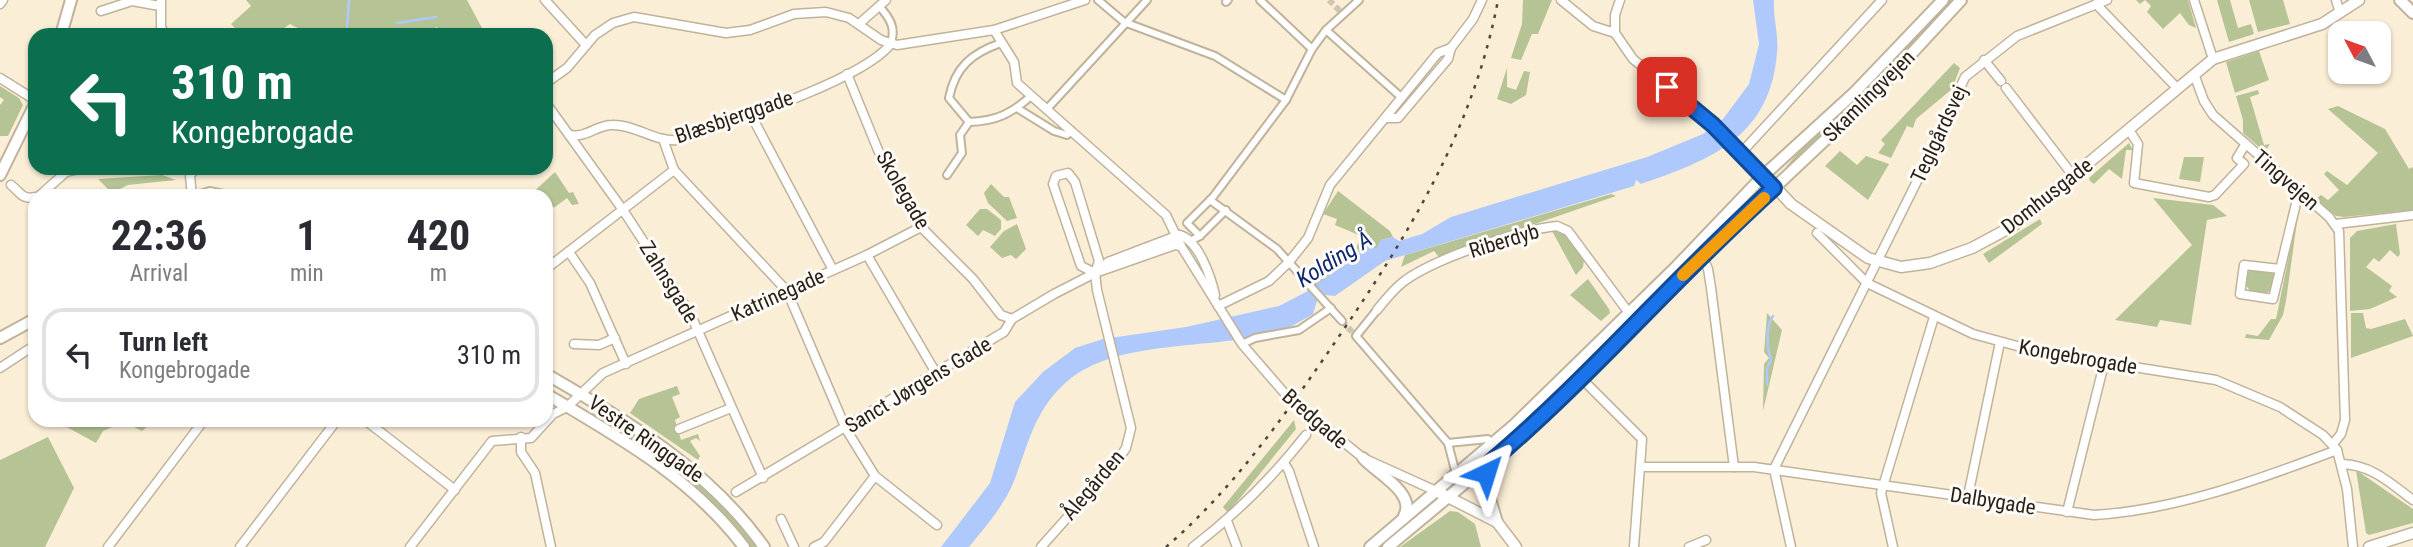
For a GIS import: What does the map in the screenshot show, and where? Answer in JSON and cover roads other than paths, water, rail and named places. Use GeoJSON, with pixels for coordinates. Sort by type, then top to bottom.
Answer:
{"type":"FeatureCollection","features":[{"type":"Feature","properties":{"kind":"main road"},"geometry":{"type":"LineString","coordinates":[[63,28],[71,0]]}},
{"type":"Feature","properties":{"kind":"main road","name":"Skamlingvejen"},"geometry":{"type":"LineString","coordinates":[[1370,547],[1492,445],[1676,267],[1763,175],[1854,93],[1943,0]]}},
{"type":"Feature","properties":{"kind":"main road","name":"Skamlingvejen"},"geometry":{"type":"LineString","coordinates":[[1388,547],[1487,465],[1582,379],[1702,256],[1876,92],[1961,0]]}},
{"type":"Feature","properties":{"kind":"main road"},"geometry":{"type":"LineString","coordinates":[[2400,0],[2413,13]]}},
{"type":"Feature","properties":{"kind":"main road"},"geometry":{"type":"LineString","coordinates":[[0,175],[4,158],[28,115]]}},
{"type":"Feature","properties":{"kind":"main road"},"geometry":{"type":"LineString","coordinates":[[0,338],[28,323]]}},
{"type":"Feature","properties":{"kind":"main road","name":"Vestre Ringgade"},"geometry":{"type":"LineString","coordinates":[[553,378],[664,447],[702,477],[725,499],[764,547]]}},
{"type":"Feature","properties":{"kind":"main road","name":"Vestre Ringgade"},"geometry":{"type":"LineString","coordinates":[[553,398],[671,471],[714,512],[744,547]]}},
{"type":"Feature","properties":{"kind":"main road"},"geometry":{"type":"LineString","coordinates":[[1363,458],[1403,495],[1407,511],[1402,519]]}},
{"type":"Feature","properties":{"kind":"main road"},"geometry":{"type":"LineString","coordinates":[[1487,465],[1486,486],[1497,522]]}},
{"type":"Feature","properties":{"kind":"street"},"geometry":{"type":"LineString","coordinates":[[545,0],[586,45]]}},
{"type":"Feature","properties":{"kind":"street"},"geometry":{"type":"LineString","coordinates":[[553,78],[613,23],[634,17],[726,33],[750,30],[794,14],[815,11],[849,18],[890,45],[994,30],[1085,0]]}},
{"type":"Feature","properties":{"kind":"street"},"geometry":{"type":"LineString","coordinates":[[1098,0],[1124,22],[1215,56],[1286,100]]}},
{"type":"Feature","properties":{"kind":"street"},"geometry":{"type":"LineString","coordinates":[[1047,109],[1147,0]]}},
{"type":"Feature","properties":{"kind":"street"},"geometry":{"type":"LineString","coordinates":[[1260,0],[1312,49]]}},
{"type":"Feature","properties":{"kind":"street"},"geometry":{"type":"LineString","coordinates":[[1200,236],[1187,223],[1210,200],[1286,100],[1312,49],[1326,30],[1341,12],[1359,0]]}},
{"type":"Feature","properties":{"kind":"street"},"geometry":{"type":"LineString","coordinates":[[1386,118],[1398,118],[1448,59],[1451,48],[1473,19],[1482,0]]}},
{"type":"Feature","properties":{"kind":"street"},"geometry":{"type":"LineString","coordinates":[[1561,0],[1593,26],[1615,33]]}},
{"type":"Feature","properties":{"kind":"street"},"geometry":{"type":"LineString","coordinates":[[1620,0],[1615,15],[1615,33],[1633,58],[1713,125],[1774,188],[1816,221],[1878,261]]}},
{"type":"Feature","properties":{"kind":"street"},"geometry":{"type":"LineString","coordinates":[[1741,153],[1882,0]]}},
{"type":"Feature","properties":{"kind":"street","name":"Teglgårdsvej"},"geometry":{"type":"LineString","coordinates":[[1774,469],[1867,284],[1965,77],[2017,36],[2107,0]]}},
{"type":"Feature","properties":{"kind":"street"},"geometry":{"type":"LineString","coordinates":[[2194,0],[2213,59]]}},
{"type":"Feature","properties":{"kind":"street"},"geometry":{"type":"LineString","coordinates":[[2336,0],[2340,13]]}},
{"type":"Feature","properties":{"kind":"street","name":"Domhusgade"},"geometry":{"type":"LineString","coordinates":[[1878,261],[1915,266],[1972,248],[2013,226],[2213,59],[2322,24],[2359,0]]}},
{"type":"Feature","properties":{"kind":"street"},"geometry":{"type":"LineString","coordinates":[[101,11],[132,1],[161,3],[162,28]]}},
{"type":"Feature","properties":{"kind":"street"},"geometry":{"type":"LineString","coordinates":[[860,23],[882,3],[890,18],[894,36],[890,45]]}},
{"type":"Feature","properties":{"kind":"street"},"geometry":{"type":"LineString","coordinates":[[2096,4],[2177,88]]}},
{"type":"Feature","properties":{"kind":"street","name":"Bredgade"},"geometry":{"type":"LineString","coordinates":[[994,30],[1014,62],[1017,82],[1166,215],[1179,235],[1181,246],[1240,342],[1286,395],[1363,458],[1497,522]]}},
{"type":"Feature","properties":{"kind":"street"},"geometry":{"type":"LineString","coordinates":[[1326,30],[1401,97]]}},
{"type":"Feature","properties":{"kind":"street"},"geometry":{"type":"LineString","coordinates":[[969,122],[949,98],[952,84],[976,51],[1001,43]]}},
{"type":"Feature","properties":{"kind":"street","name":"Blæsbjerggade"},"geometry":{"type":"LineString","coordinates":[[570,135],[580,137],[614,124],[663,139],[677,140],[751,115],[847,74],[875,59],[890,45]]}},
{"type":"Feature","properties":{"kind":"street"},"geometry":{"type":"LineString","coordinates":[[1217,304],[1258,287],[1289,262],[1308,238],[1330,185],[1438,53],[1451,48]]}},
{"type":"Feature","properties":{"kind":"street"},"geometry":{"type":"LineString","coordinates":[[1984,60],[2074,177]]}},
{"type":"Feature","properties":{"kind":"street","name":"Skolegade"},"geometry":{"type":"LineString","coordinates":[[847,74],[878,150],[920,227],[973,279],[1001,315],[1012,319]]}},
{"type":"Feature","properties":{"kind":"street","name":"Tingvejen"},"geometry":{"type":"LineString","coordinates":[[2194,74],[2207,108],[2245,145],[2336,224],[2413,215]]}},
{"type":"Feature","properties":{"kind":"street"},"geometry":{"type":"LineString","coordinates":[[0,78],[28,97]]}},
{"type":"Feature","properties":{"kind":"street"},"geometry":{"type":"LineString","coordinates":[[947,175],[961,152],[960,135],[969,122],[1011,114],[1031,96]]}},
{"type":"Feature","properties":{"kind":"street"},"geometry":{"type":"LineString","coordinates":[[1017,108],[1054,131],[1067,135],[1071,130]]}},
{"type":"Feature","properties":{"kind":"street","name":"Zahnsgade"},"geometry":{"type":"LineString","coordinates":[[553,112],[623,210],[699,331],[763,478]]}},
{"type":"Feature","properties":{"kind":"street"},"geometry":{"type":"LineString","coordinates":[[751,115],[833,270]]}},
{"type":"Feature","properties":{"kind":"street"},"geometry":{"type":"LineString","coordinates":[[2129,130],[2138,144],[2134,183],[2209,197],[2215,195],[2244,164],[2237,158],[2245,145]]}},
{"type":"Feature","properties":{"kind":"street"},"geometry":{"type":"LineString","coordinates":[[663,139],[674,170],[787,290],[846,429],[875,476],[937,525]]}},
{"type":"Feature","properties":{"kind":"street"},"geometry":{"type":"LineString","coordinates":[[553,264],[674,170]]}},
{"type":"Feature","properties":{"kind":"street","name":"Ålegården"},"geometry":{"type":"LineString","coordinates":[[1041,547],[1126,448],[1130,437],[1130,419],[1095,273],[1099,261],[1075,182],[1068,173],[1056,176],[1053,184],[1081,266],[1095,273]]}},
{"type":"Feature","properties":{"kind":"street"},"geometry":{"type":"LineString","coordinates":[[46,189],[63,175]]}},
{"type":"Feature","properties":{"kind":"street"},"geometry":{"type":"LineString","coordinates":[[11,186],[28,199]]}},
{"type":"Feature","properties":{"kind":"street"},"geometry":{"type":"LineString","coordinates":[[2280,269],[2244,265],[2240,294],[2273,299],[2299,191]]}},
{"type":"Feature","properties":{"kind":"street"},"geometry":{"type":"LineString","coordinates":[[1210,200],[1289,262],[1342,321]]}},
{"type":"Feature","properties":{"kind":"street"},"geometry":{"type":"LineString","coordinates":[[1190,241],[1200,236],[1226,210]]}},
{"type":"Feature","properties":{"kind":"street"},"geometry":{"type":"LineString","coordinates":[[2336,224],[2342,241],[2345,420],[2335,447],[2342,464],[2353,547]]}},
{"type":"Feature","properties":{"kind":"street","name":"Riberdyb"},"geometry":{"type":"LineString","coordinates":[[1448,443],[1356,336],[1377,310],[1412,276],[1481,247],[1557,226],[1568,231],[1636,323]]}},
{"type":"Feature","properties":{"kind":"street","name":"Katrinegade"},"geometry":{"type":"LineString","coordinates":[[553,415],[567,407],[599,375],[867,255],[920,227]]}},
{"type":"Feature","properties":{"kind":"street","name":"Kongebrogade"},"geometry":{"type":"LineString","coordinates":[[1817,233],[1867,284],[1934,317],[2000,342],[2105,364],[2190,374],[2251,392],[2295,416],[2335,447]]}},
{"type":"Feature","properties":{"kind":"street"},"geometry":{"type":"LineString","coordinates":[[1095,273],[1108,262],[1179,235]]}},
{"type":"Feature","properties":{"kind":"street","name":"Bredgade"},"geometry":{"type":"LineString","coordinates":[[1179,235],[1190,241],[1210,277],[1217,304]]}},
{"type":"Feature","properties":{"kind":"street"},"geometry":{"type":"LineString","coordinates":[[1095,273],[1175,245],[1181,246]]}},
{"type":"Feature","properties":{"kind":"street"},"geometry":{"type":"LineString","coordinates":[[569,252],[590,283],[625,364]]}},
{"type":"Feature","properties":{"kind":"street"},"geometry":{"type":"LineString","coordinates":[[867,255],[936,373]]}},
{"type":"Feature","properties":{"kind":"street"},"geometry":{"type":"LineString","coordinates":[[1702,256],[1708,269],[1711,288],[1734,467]]}},
{"type":"Feature","properties":{"kind":"street","name":"Sanct Jørgens Gade"},"geometry":{"type":"LineString","coordinates":[[736,492],[846,429],[1003,332],[1012,319],[1095,273]]}},
{"type":"Feature","properties":{"kind":"street"},"geometry":{"type":"LineString","coordinates":[[1240,342],[1299,330],[1331,308]]}},
{"type":"Feature","properties":{"kind":"street"},"geometry":{"type":"LineString","coordinates":[[1894,547],[1882,504],[1883,485],[1934,317]]}},
{"type":"Feature","properties":{"kind":"street"},"geometry":{"type":"LineString","coordinates":[[574,344],[599,345],[615,338]]}},
{"type":"Feature","properties":{"kind":"street"},"geometry":{"type":"LineString","coordinates":[[1968,496],[2000,342]]}},
{"type":"Feature","properties":{"kind":"street"},"geometry":{"type":"LineString","coordinates":[[0,368],[28,350]]}},
{"type":"Feature","properties":{"kind":"street"},"geometry":{"type":"LineString","coordinates":[[2067,512],[2105,364]]}},
{"type":"Feature","properties":{"kind":"street"},"geometry":{"type":"LineString","coordinates":[[1571,368],[1642,439],[1634,547]]}},
{"type":"Feature","properties":{"kind":"street"},"geometry":{"type":"LineString","coordinates":[[679,429],[731,408]]}},
{"type":"Feature","properties":{"kind":"street"},"geometry":{"type":"LineString","coordinates":[[108,547],[199,427]]}},
{"type":"Feature","properties":{"kind":"street"},"geometry":{"type":"LineString","coordinates":[[240,547],[332,427]]}},
{"type":"Feature","properties":{"kind":"street"},"geometry":{"type":"LineString","coordinates":[[374,427],[455,490]]}},
{"type":"Feature","properties":{"kind":"street","name":"Katrinegade"},"geometry":{"type":"LineString","coordinates":[[410,547],[492,441],[531,438],[542,427]]}},
{"type":"Feature","properties":{"kind":"street"},"geometry":{"type":"LineString","coordinates":[[1193,547],[1227,521],[1284,463],[1306,435]]}},
{"type":"Feature","properties":{"kind":"street"},"geometry":{"type":"LineString","coordinates":[[521,437],[521,452],[535,473],[551,547]]}},
{"type":"Feature","properties":{"kind":"street"},"geometry":{"type":"LineString","coordinates":[[1456,474],[1448,443],[1488,439],[1492,445]]}},
{"type":"Feature","properties":{"kind":"street","name":"Dalbygade"},"geometry":{"type":"LineString","coordinates":[[1641,467],[1774,469],[2094,515],[2132,511],[2273,474],[2335,447]]}},
{"type":"Feature","properties":{"kind":"street"},"geometry":{"type":"LineString","coordinates":[[1284,463],[1314,547]]}},
{"type":"Feature","properties":{"kind":"street"},"geometry":{"type":"LineString","coordinates":[[2342,464],[2357,464],[2373,470],[2413,500]]}},
{"type":"Feature","properties":{"kind":"street"},"geometry":{"type":"LineString","coordinates":[[1774,469],[1791,547]]}},
{"type":"Feature","properties":{"kind":"street"},"geometry":{"type":"LineString","coordinates":[[814,547],[824,542],[875,476]]}},
{"type":"Feature","properties":{"kind":"street"},"geometry":{"type":"LineString","coordinates":[[781,519],[794,547]]}},
{"type":"Feature","properties":{"kind":"street"},"geometry":{"type":"LineString","coordinates":[[1227,521],[1237,547]]}},
{"type":"Feature","properties":{"kind":"street"},"geometry":{"type":"LineString","coordinates":[[1497,522],[1516,547]]}},
{"type":"Feature","properties":{"kind":"street"},"geometry":{"type":"LineString","coordinates":[[2369,547],[2413,533]]}},
{"type":"Feature","properties":{"kind":"street"},"geometry":{"type":"LineString","coordinates":[[1689,547],[1706,540]]}},
{"type":"Feature","properties":{"kind":"water"},"geometry":{"type":"Polygon","coordinates":[[[1753,0],[1774,0],[1777,53],[1772,82],[1763,106],[1733,141],[1691,165],[1641,184],[1636,180],[1634,186],[1385,261],[1335,296],[1325,295],[1317,301],[1313,314],[1290,327],[1233,340],[1139,351],[1083,370],[1061,387],[1044,409],[1032,431],[1010,490],[982,531],[969,547],[941,547],[990,483],[1015,402],[1043,372],[1075,348],[1103,339],[1186,327],[1279,306],[1306,292],[1368,246],[1377,248],[1381,240],[1393,237],[1399,241],[1422,234],[1451,217],[1647,157],[1703,134],[1723,119],[1749,84],[1759,44],[1753,0]]]}},
{"type":"Feature","properties":{"kind":"waterway"},"geometry":{"type":"LineString","coordinates":[[347,27],[349,0]]}},
{"type":"Feature","properties":{"kind":"waterway"},"geometry":{"type":"LineString","coordinates":[[397,23],[436,17]]}},
{"type":"Feature","properties":{"kind":"waterway"},"geometry":{"type":"LineString","coordinates":[[1767,384],[1767,368],[1771,360],[1768,332],[1773,316]]}},
{"type":"Feature","properties":{"kind":"tunnel"},"geometry":{"type":"LineString","coordinates":[[1329,0],[1340,11]]}},
{"type":"Feature","properties":{"kind":"tunnel"},"geometry":{"type":"LineString","coordinates":[[1342,321],[1356,336]]}},
{"type":"Feature","properties":{"kind":"railway"},"geometry":{"type":"LineString","coordinates":[[1166,547],[1212,503],[1254,455],[1311,378],[1384,269],[1453,141],[1472,96],[1487,49],[1498,0]]}},
{"type":"Feature","properties":{"kind":"water label","name":"Kolding Å"},"geometry":{"type":"Point","coordinates":[1334,259]}}]}
